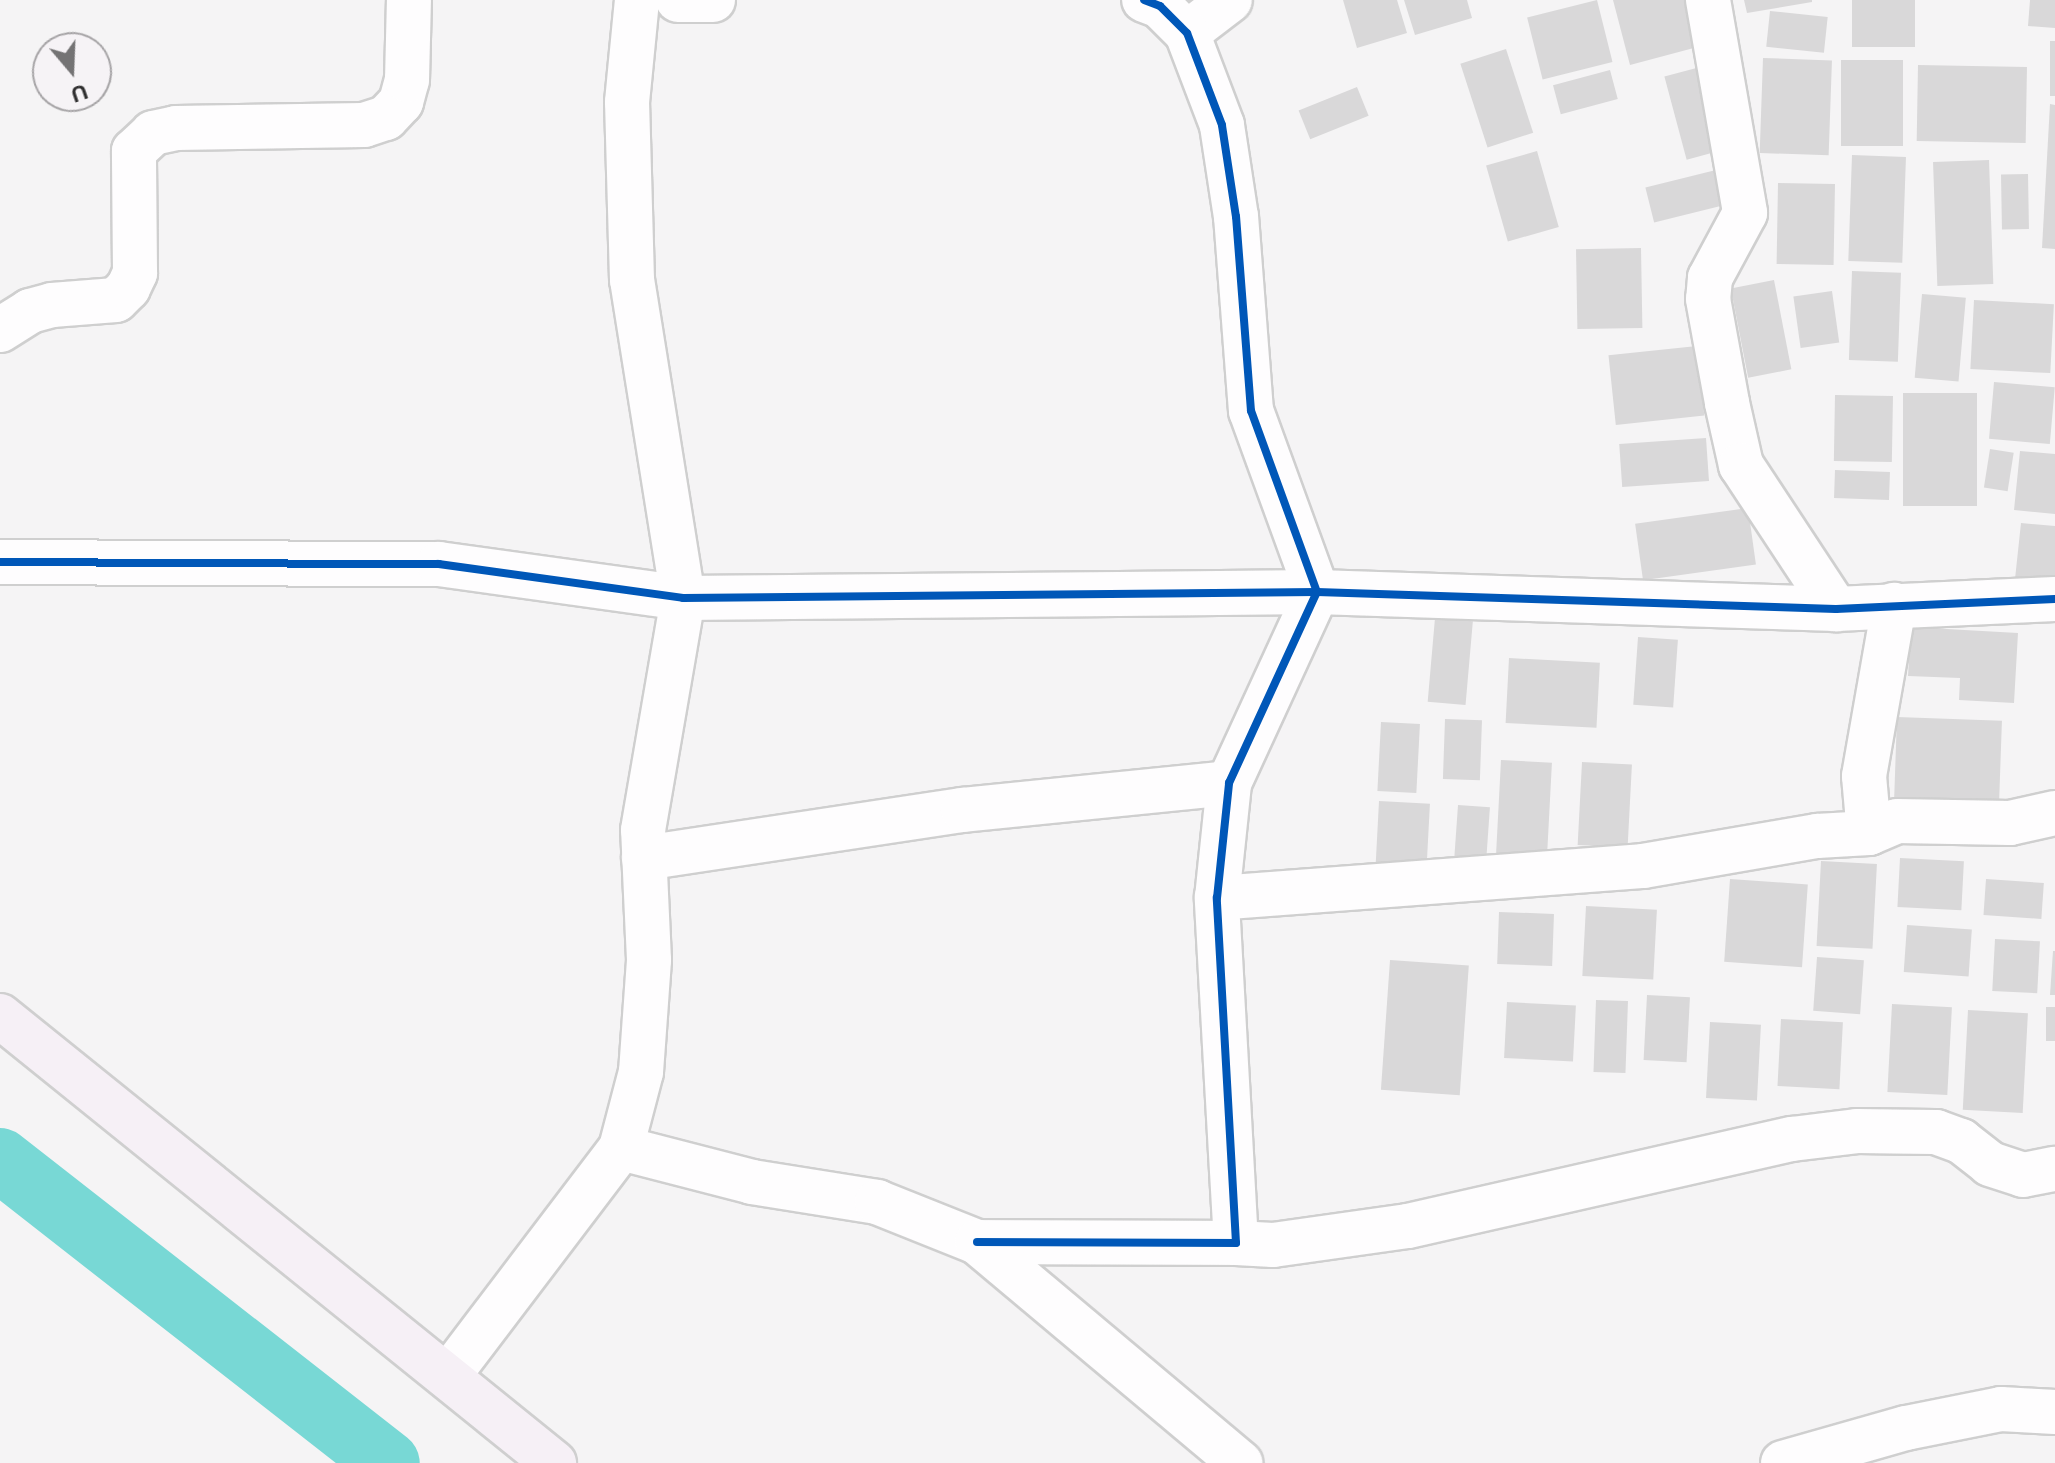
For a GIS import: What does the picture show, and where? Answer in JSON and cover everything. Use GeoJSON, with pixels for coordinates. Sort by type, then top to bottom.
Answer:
{"type":"FeatureCollection","features":[{"type":"Feature","properties":{"kind":"main road"},"geometry":{"type":"LineString","coordinates":[[0,1016],[554,1463]]}},
{"type":"Feature","properties":{"kind":"street"},"geometry":{"type":"LineString","coordinates":[[0,330],[30,311],[52,305],[116,300],[128,288],[135,273],[134,151],[153,133],[176,128],[364,125],[386,118],[401,102],[407,80],[409,0]]}},
{"type":"Feature","properties":{"kind":"street"},"geometry":{"type":"LineString","coordinates":[[448,1376],[621,1148],[641,1072],[649,960],[643,830],[683,598],[632,280],[627,102],[637,0]]}},
{"type":"Feature","properties":{"kind":"street"},"geometry":{"type":"LineString","coordinates":[[678,0],[713,0]]}},
{"type":"Feature","properties":{"kind":"street"},"geometry":{"type":"LineString","coordinates":[[1144,0],[1160,6],[1187,33],[1222,125],[1236,217],[1251,411],[1317,592],[1229,783],[1217,898],[1236,1243]]}},
{"type":"Feature","properties":{"kind":"street"},"geometry":{"type":"LineString","coordinates":[[1187,33],[1230,0]]}},
{"type":"Feature","properties":{"kind":"street"},"geometry":{"type":"LineString","coordinates":[[1708,0],[1745,213],[1710,278],[1708,299],[1727,403],[1741,465],[1836,609]]}},
{"type":"Feature","properties":{"kind":"street"},"geometry":{"type":"LineString","coordinates":[[0,562],[439,564],[683,598],[1317,592],[1836,609],[2055,599]]}},
{"type":"Feature","properties":{"kind":"street"},"geometry":{"type":"LineString","coordinates":[[1869,833],[1864,776],[1894,605]]}},
{"type":"Feature","properties":{"kind":"street"},"geometry":{"type":"LineString","coordinates":[[644,858],[963,810],[1229,783]]}},
{"type":"Feature","properties":{"kind":"street"},"geometry":{"type":"LineString","coordinates":[[1217,898],[1643,866],[1817,836],[1869,833],[1897,821],[2010,823],[2055,813]]}},
{"type":"Feature","properties":{"kind":"street"},"geometry":{"type":"LineString","coordinates":[[977,1242],[1273,1245],[1408,1226],[1792,1139],[1857,1131],[1936,1132],[1961,1141],[1990,1164],[2023,1175],[2055,1169]]}},
{"type":"Feature","properties":{"kind":"street"},"geometry":{"type":"LineString","coordinates":[[621,1148],[752,1182],[877,1202],[977,1242],[1240,1463]]}},
{"type":"Feature","properties":{"kind":"street"},"geometry":{"type":"LineString","coordinates":[[1783,1463],[1906,1428],[2001,1409],[2055,1412]]}},
{"type":"Feature","properties":{"kind":"building"},"geometry":{"type":"Polygon","coordinates":[[[1343,0],[1397,0],[1407,33],[1357,48],[1343,0]]]}},
{"type":"Feature","properties":{"kind":"building"},"geometry":{"type":"Polygon","coordinates":[[[1404,0],[1467,0],[1472,18],[1415,35],[1404,0]]]}},
{"type":"Feature","properties":{"kind":"building"},"geometry":{"type":"Polygon","coordinates":[[[1597,0],[1612,62],[1543,80],[1527,17],[1597,0]]]}},
{"type":"Feature","properties":{"kind":"building"},"geometry":{"type":"Polygon","coordinates":[[[1613,0],[1693,0],[1705,45],[1630,65],[1613,0]]]}},
{"type":"Feature","properties":{"kind":"building"},"geometry":{"type":"Polygon","coordinates":[[[1744,0],[1812,0],[1812,2],[1747,13],[1744,0]]]}},
{"type":"Feature","properties":{"kind":"building"},"geometry":{"type":"Polygon","coordinates":[[[1852,0],[1915,0],[1915,47],[1852,47],[1852,0]]]}},
{"type":"Feature","properties":{"kind":"building"},"geometry":{"type":"Polygon","coordinates":[[[2030,0],[2055,0],[2055,28],[2028,26],[2030,0]]]}},
{"type":"Feature","properties":{"kind":"building"},"geometry":{"type":"Polygon","coordinates":[[[1770,11],[1828,17],[1824,53],[1766,47],[1770,11]]]}},
{"type":"Feature","properties":{"kind":"building"},"geometry":{"type":"Polygon","coordinates":[[[2050,41],[2055,41],[2055,96],[2050,96],[2050,41]]]}},
{"type":"Feature","properties":{"kind":"building"},"geometry":{"type":"Polygon","coordinates":[[[1506,49],[1533,133],[1488,148],[1460,64],[1506,49]]]}},
{"type":"Feature","properties":{"kind":"building"},"geometry":{"type":"Polygon","coordinates":[[[1763,58],[1832,60],[1829,155],[1760,153],[1763,58]]]}},
{"type":"Feature","properties":{"kind":"building"},"geometry":{"type":"Polygon","coordinates":[[[1841,60],[1903,60],[1903,146],[1841,146],[1841,60]]]}},
{"type":"Feature","properties":{"kind":"building"},"geometry":{"type":"Polygon","coordinates":[[[1918,65],[2027,67],[2026,143],[1917,141],[1918,65]]]}},
{"type":"Feature","properties":{"kind":"building"},"geometry":{"type":"Polygon","coordinates":[[[1704,66],[1726,149],[1687,160],[1664,77],[1704,66]]]}},
{"type":"Feature","properties":{"kind":"building"},"geometry":{"type":"Polygon","coordinates":[[[1610,70],[1618,99],[1561,114],[1553,85],[1610,70]]]}},
{"type":"Feature","properties":{"kind":"building"},"geometry":{"type":"Polygon","coordinates":[[[1357,87],[1369,116],[1310,139],[1299,111],[1357,87]]]}},
{"type":"Feature","properties":{"kind":"building"},"geometry":{"type":"Polygon","coordinates":[[[2050,104],[2055,105],[2055,249],[2042,248],[2050,104]]]}},
{"type":"Feature","properties":{"kind":"building"},"geometry":{"type":"Polygon","coordinates":[[[1537,151],[1559,227],[1508,242],[1486,166],[1537,151]]]}},
{"type":"Feature","properties":{"kind":"building"},"geometry":{"type":"Polygon","coordinates":[[[1852,155],[1906,157],[1902,263],[1848,261],[1852,155]]]}},
{"type":"Feature","properties":{"kind":"building"},"geometry":{"type":"Polygon","coordinates":[[[1989,160],[1993,284],[1937,286],[1933,162],[1989,160]]]}},
{"type":"Feature","properties":{"kind":"building"},"geometry":{"type":"Polygon","coordinates":[[[1724,168],[1733,203],[1654,223],[1645,188],[1724,168]]]}},
{"type":"Feature","properties":{"kind":"building"},"geometry":{"type":"Polygon","coordinates":[[[2001,174],[2028,174],[2029,229],[2002,229],[2001,174]]]}},
{"type":"Feature","properties":{"kind":"building"},"geometry":{"type":"Polygon","coordinates":[[[1778,183],[1835,184],[1834,265],[1777,264],[1778,183]]]}},
{"type":"Feature","properties":{"kind":"building"},"geometry":{"type":"Polygon","coordinates":[[[1641,248],[1642,328],[1577,329],[1576,249],[1641,248]]]}},
{"type":"Feature","properties":{"kind":"building"},"geometry":{"type":"Polygon","coordinates":[[[1852,271],[1901,273],[1898,362],[1849,360],[1852,271]]]}},
{"type":"Feature","properties":{"kind":"building"},"geometry":{"type":"Polygon","coordinates":[[[1774,280],[1791,369],[1748,378],[1731,288],[1774,280]]]}},
{"type":"Feature","properties":{"kind":"building"},"geometry":{"type":"Polygon","coordinates":[[[1832,291],[1839,342],[1801,348],[1793,296],[1832,291]]]}},
{"type":"Feature","properties":{"kind":"building"},"geometry":{"type":"Polygon","coordinates":[[[1922,294],[1966,298],[1959,382],[1915,378],[1922,294]]]}},
{"type":"Feature","properties":{"kind":"building"},"geometry":{"type":"Polygon","coordinates":[[[1974,300],[2054,304],[2050,373],[1970,369],[1974,300]]]}},
{"type":"Feature","properties":{"kind":"building"},"geometry":{"type":"Polygon","coordinates":[[[1697,346],[1704,416],[1616,425],[1608,355],[1697,346]]]}},
{"type":"Feature","properties":{"kind":"building"},"geometry":{"type":"Polygon","coordinates":[[[1994,382],[2055,387],[2050,444],[1989,439],[1994,382]]]}},
{"type":"Feature","properties":{"kind":"building"},"geometry":{"type":"Polygon","coordinates":[[[1903,393],[1977,393],[1977,506],[1903,506],[1903,393]]]}},
{"type":"Feature","properties":{"kind":"building"},"geometry":{"type":"Polygon","coordinates":[[[1835,395],[1893,396],[1892,462],[1834,461],[1835,395]]]}},
{"type":"Feature","properties":{"kind":"building"},"geometry":{"type":"Polygon","coordinates":[[[1706,438],[1709,481],[1622,487],[1619,444],[1706,438]]]}},
{"type":"Feature","properties":{"kind":"building"},"geometry":{"type":"Polygon","coordinates":[[[1990,449],[2014,453],[2008,491],[1984,488],[1990,449]]]}},
{"type":"Feature","properties":{"kind":"building"},"geometry":{"type":"Polygon","coordinates":[[[2020,451],[2055,454],[2055,514],[2014,510],[2020,451]]]}},
{"type":"Feature","properties":{"kind":"building"},"geometry":{"type":"Polygon","coordinates":[[[1835,470],[1890,472],[1889,500],[1834,498],[1835,470]]]}},
{"type":"Feature","properties":{"kind":"building"},"geometry":{"type":"Polygon","coordinates":[[[1748,508],[1756,564],[1643,580],[1635,524],[1748,508]]]}},
{"type":"Feature","properties":{"kind":"building"},"geometry":{"type":"Polygon","coordinates":[[[2021,523],[2055,526],[2055,583],[2015,579],[2021,523]]]}},
{"type":"Feature","properties":{"kind":"building"},"geometry":{"type":"Polygon","coordinates":[[[1435,618],[1473,621],[1466,705],[1428,702],[1435,618]]]}},
{"type":"Feature","properties":{"kind":"building"},"geometry":{"type":"Polygon","coordinates":[[[1911,627],[2018,633],[2014,703],[1959,700],[1960,678],[1908,676],[1911,627]]]}},
{"type":"Feature","properties":{"kind":"building"},"geometry":{"type":"Polygon","coordinates":[[[1638,637],[1678,640],[1673,708],[1633,705],[1638,637]]]}},
{"type":"Feature","properties":{"kind":"building"},"geometry":{"type":"Polygon","coordinates":[[[1509,658],[1600,663],[1596,728],[1506,723],[1509,658]]]}},
{"type":"Feature","properties":{"kind":"building"},"geometry":{"type":"Polygon","coordinates":[[[1897,717],[2002,721],[1999,818],[1894,814],[1897,717]]]}},
{"type":"Feature","properties":{"kind":"building"},"geometry":{"type":"Polygon","coordinates":[[[1445,719],[1482,720],[1480,780],[1443,779],[1445,719]]]}},
{"type":"Feature","properties":{"kind":"building"},"geometry":{"type":"Polygon","coordinates":[[[1381,722],[1420,724],[1416,793],[1377,791],[1381,722]]]}},
{"type":"Feature","properties":{"kind":"building"},"geometry":{"type":"Polygon","coordinates":[[[1501,760],[1552,763],[1547,859],[1496,856],[1501,760]]]}},
{"type":"Feature","properties":{"kind":"building"},"geometry":{"type":"Polygon","coordinates":[[[1582,762],[1632,765],[1628,848],[1578,845],[1582,762]]]}},
{"type":"Feature","properties":{"kind":"building"},"geometry":{"type":"Polygon","coordinates":[[[1379,801],[1430,804],[1427,867],[1376,864],[1379,801]]]}},
{"type":"Feature","properties":{"kind":"building"},"geometry":{"type":"Polygon","coordinates":[[[1458,805],[1490,807],[1486,860],[1454,858],[1458,805]]]}},
{"type":"Feature","properties":{"kind":"building"},"geometry":{"type":"Polygon","coordinates":[[[1900,858],[1964,861],[1961,910],[1897,907],[1900,858]]]}},
{"type":"Feature","properties":{"kind":"building"},"geometry":{"type":"Polygon","coordinates":[[[1821,861],[1877,864],[1872,949],[1817,946],[1821,861]]]}},
{"type":"Feature","properties":{"kind":"building"},"geometry":{"type":"Polygon","coordinates":[[[1730,879],[1808,884],[1802,967],[1724,962],[1730,879]]]}},
{"type":"Feature","properties":{"kind":"building"},"geometry":{"type":"Polygon","coordinates":[[[1986,879],[2044,883],[2041,919],[1983,915],[1986,879]]]}},
{"type":"Feature","properties":{"kind":"building"},"geometry":{"type":"Polygon","coordinates":[[[1586,906],[1657,910],[1653,980],[1582,976],[1586,906]]]}},
{"type":"Feature","properties":{"kind":"building"},"geometry":{"type":"Polygon","coordinates":[[[1499,912],[1554,914],[1552,966],[1497,964],[1499,912]]]}},
{"type":"Feature","properties":{"kind":"building"},"geometry":{"type":"Polygon","coordinates":[[[1907,925],[1972,930],[1969,976],[1904,972],[1907,925]]]}},
{"type":"Feature","properties":{"kind":"building"},"geometry":{"type":"Polygon","coordinates":[[[1995,939],[2040,941],[2037,993],[1992,991],[1995,939]]]}},
{"type":"Feature","properties":{"kind":"building"},"geometry":{"type":"Polygon","coordinates":[[[2053,951],[2055,995],[2050,995],[2053,951]]]}},
{"type":"Feature","properties":{"kind":"building"},"geometry":{"type":"Polygon","coordinates":[[[1817,957],[1864,960],[1860,1014],[1813,1011],[1817,957]]]}},
{"type":"Feature","properties":{"kind":"building"},"geometry":{"type":"Polygon","coordinates":[[[1390,960],[1469,966],[1460,1095],[1381,1090],[1390,960]]]}},
{"type":"Feature","properties":{"kind":"building"},"geometry":{"type":"Polygon","coordinates":[[[1647,995],[1690,997],[1687,1062],[1644,1060],[1647,995]]]}},
{"type":"Feature","properties":{"kind":"building"},"geometry":{"type":"Polygon","coordinates":[[[1596,1000],[1628,1001],[1625,1073],[1593,1072],[1596,1000]]]}},
{"type":"Feature","properties":{"kind":"building"},"geometry":{"type":"Polygon","coordinates":[[[1507,1002],[1576,1006],[1573,1062],[1504,1058],[1507,1002]]]}},
{"type":"Feature","properties":{"kind":"building"},"geometry":{"type":"Polygon","coordinates":[[[1892,1004],[1952,1007],[1947,1095],[1887,1092],[1892,1004]]]}},
{"type":"Feature","properties":{"kind":"building"},"geometry":{"type":"Polygon","coordinates":[[[2046,1007],[2055,1007],[2055,1041],[2046,1041],[2046,1007]]]}},
{"type":"Feature","properties":{"kind":"building"},"geometry":{"type":"Polygon","coordinates":[[[1968,1010],[2028,1013],[2023,1113],[1963,1110],[1968,1010]]]}},
{"type":"Feature","properties":{"kind":"building"},"geometry":{"type":"Polygon","coordinates":[[[1781,1019],[1843,1022],[1839,1089],[1777,1086],[1781,1019]]]}},
{"type":"Feature","properties":{"kind":"building"},"geometry":{"type":"Polygon","coordinates":[[[1710,1022],[1761,1025],[1757,1101],[1706,1098],[1710,1022]]]}},
{"type":"Feature","properties":{"kind":"waterway"},"geometry":{"type":"LineString","coordinates":[[0,1160],[388,1463]]}},
{"type":"Feature","properties":{"kind":"cycle path"},"geometry":{"type":"LineString","coordinates":[[977,1242],[1236,1243],[1217,898],[1229,783],[1317,592],[1251,411],[1236,217],[1222,125],[1187,33],[1160,6],[1144,0]]}},
{"type":"Feature","properties":{"kind":"cycle path"},"geometry":{"type":"LineString","coordinates":[[0,562],[439,564],[683,598],[1317,592],[1836,609],[2055,599]]}}]}
